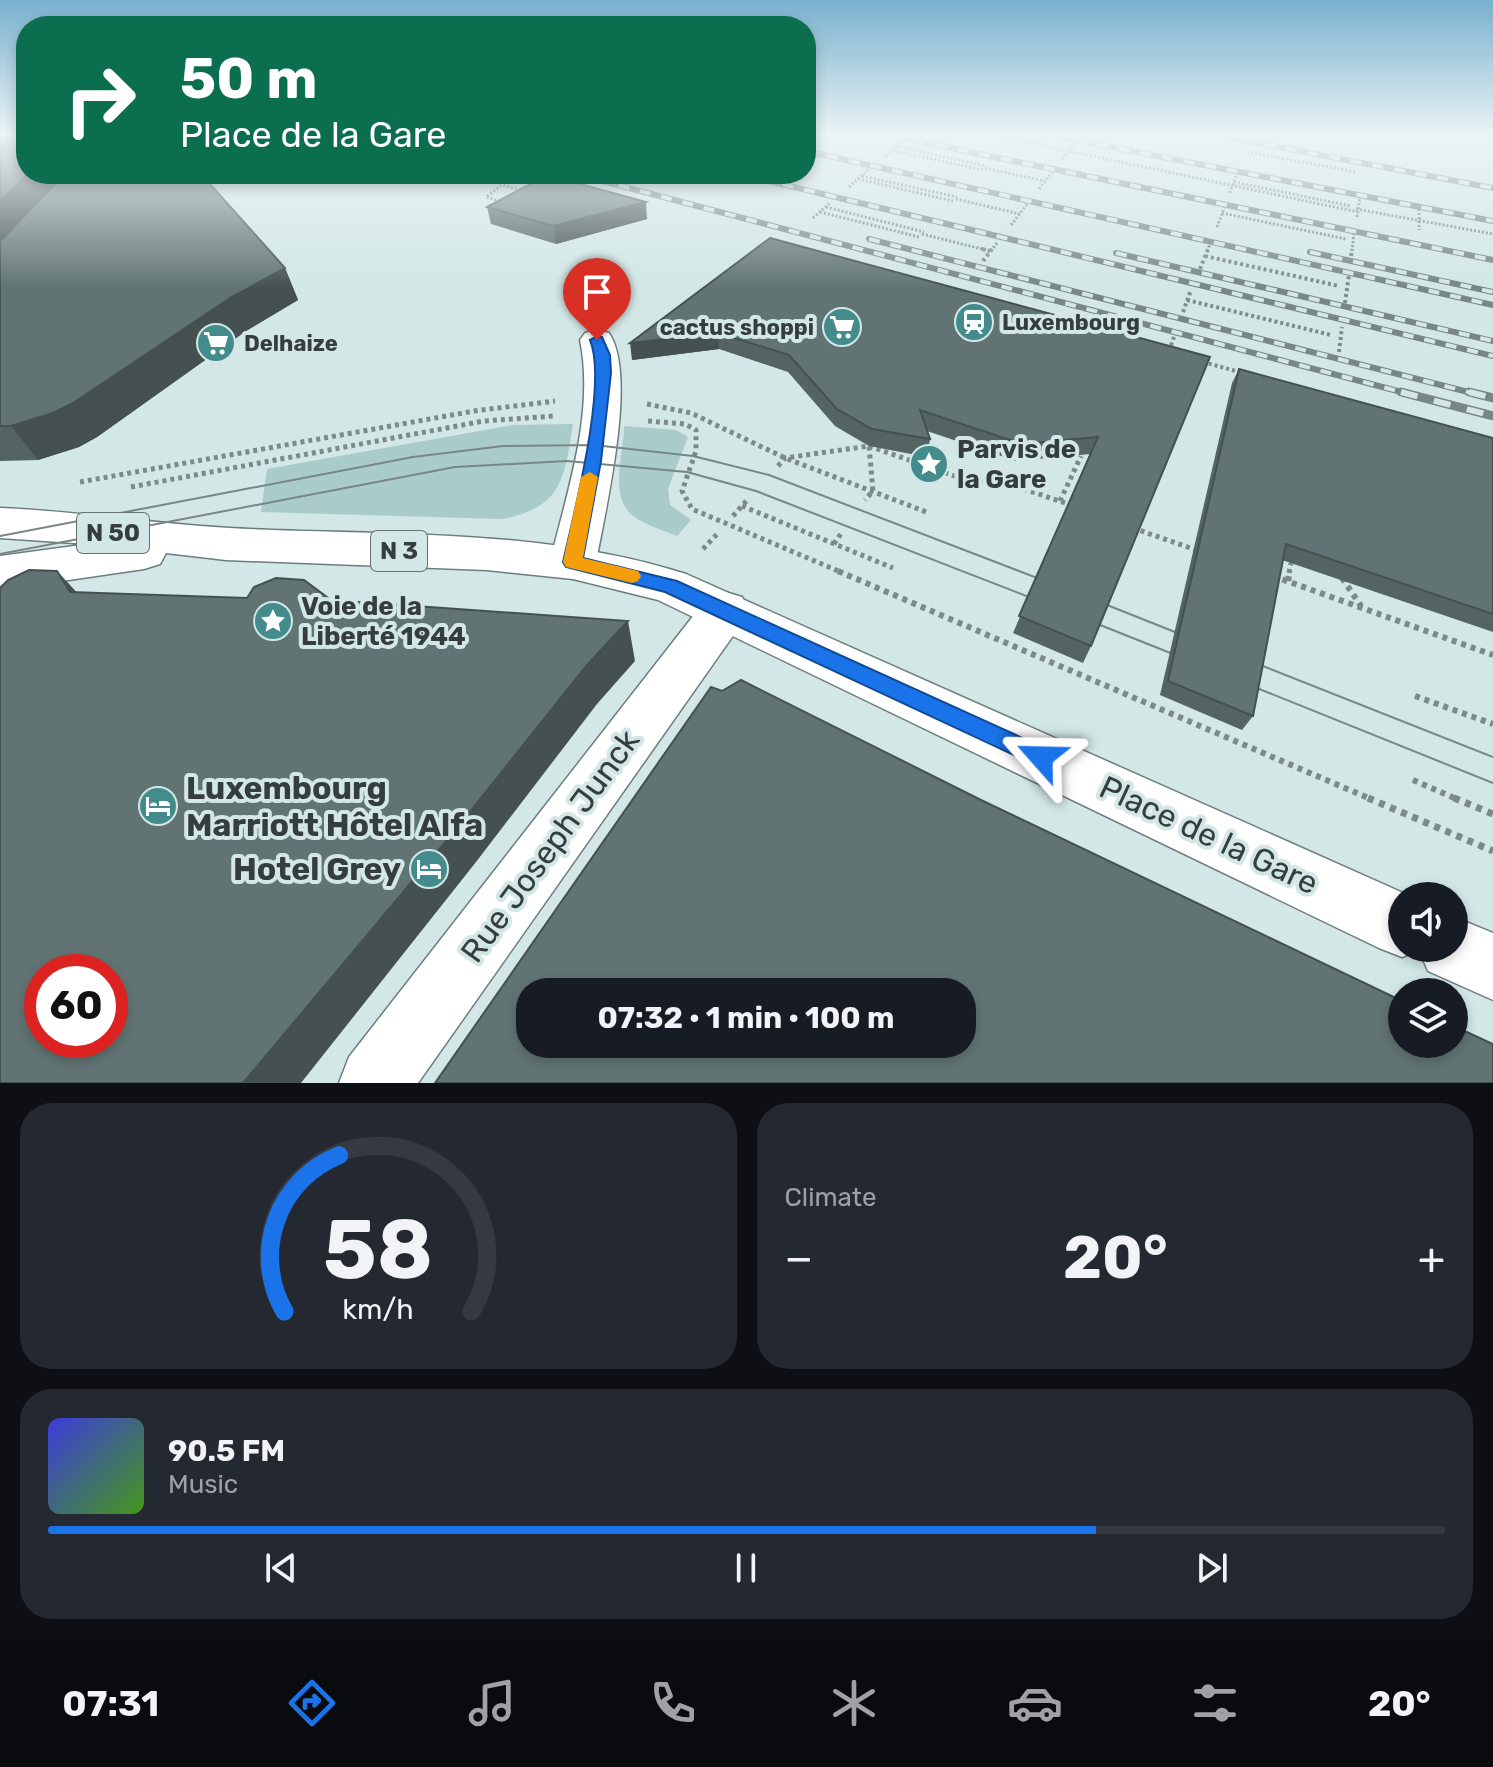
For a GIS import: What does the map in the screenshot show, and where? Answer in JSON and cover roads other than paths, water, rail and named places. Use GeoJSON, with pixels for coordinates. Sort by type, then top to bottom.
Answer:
{"type":"FeatureCollection","features":[{"type":"Feature","properties":{"kind":"main road"},"geometry":{"type":"LineString","coordinates":[[0,273],[72,195],[74,187]]}},
{"type":"Feature","properties":{"kind":"main road"},"geometry":{"type":"LineString","coordinates":[[573,562],[593,461],[580,409],[603,364],[597,340]]}},
{"type":"Feature","properties":{"kind":"main road","name":"N 50"},"geometry":{"type":"LineString","coordinates":[[0,523],[55,525],[226,544]]}},
{"type":"Feature","properties":{"kind":"main road","name":"Place de la Gare"},"geometry":{"type":"LineString","coordinates":[[226,544],[487,554],[573,562],[670,586],[1388,918]]}},
{"type":"Feature","properties":{"kind":"main road","name":"N 3"},"geometry":{"type":"LineString","coordinates":[[0,573],[119,555],[226,544]]}},
{"type":"Feature","properties":{"kind":"main road","name":"Rue Joseph Junck"},"geometry":{"type":"LineString","coordinates":[[375,1083],[725,610]]}},
{"type":"Feature","properties":{"kind":"main road"},"geometry":{"type":"LineString","coordinates":[[1468,956],[1493,967]]}},
{"type":"Feature","properties":{"kind":"tram line"},"geometry":{"type":"LineString","coordinates":[[0,536],[413,457],[503,446],[594,445],[693,456],[769,475],[1058,586]]}},
{"type":"Feature","properties":{"kind":"tram line"},"geometry":{"type":"LineString","coordinates":[[0,554],[455,467],[567,461],[687,472],[756,491],[1047,604]]}},
{"type":"Feature","properties":{"kind":"tram line"},"geometry":{"type":"LineString","coordinates":[[1087,597],[1195,640]]}},
{"type":"Feature","properties":{"kind":"tram line"},"geometry":{"type":"LineString","coordinates":[[1080,617],[1188,660]]}},
{"type":"Feature","properties":{"kind":"tram line"},"geometry":{"type":"LineString","coordinates":[[1240,657],[1493,757]]}},
{"type":"Feature","properties":{"kind":"tram line"},"geometry":{"type":"LineString","coordinates":[[1237,680],[1493,783]]}},
{"type":"Feature","properties":{"kind":"railway"},"geometry":{"type":"LineString","coordinates":[[623,187],[1409,394]]}},
{"type":"Feature","properties":{"kind":"railway"},"geometry":{"type":"LineString","coordinates":[[792,187],[1493,356]]}},
{"type":"Feature","properties":{"kind":"railway"},"geometry":{"type":"LineString","coordinates":[[965,187],[1493,305]]}},
{"type":"Feature","properties":{"kind":"railway"},"geometry":{"type":"LineString","coordinates":[[1138,187],[1493,260]]}},
{"type":"Feature","properties":{"kind":"railway"},"geometry":{"type":"LineString","coordinates":[[1315,187],[1493,221]]}},
{"type":"Feature","properties":{"kind":"railway"},"geometry":{"type":"LineString","coordinates":[[1485,187],[1493,188]]}},
{"type":"Feature","properties":{"kind":"railway"},"geometry":{"type":"LineString","coordinates":[[869,239],[1476,394]]}},
{"type":"Feature","properties":{"kind":"railway"},"geometry":{"type":"LineString","coordinates":[[1310,252],[1493,292]]}},
{"type":"Feature","properties":{"kind":"railway"},"geometry":{"type":"LineString","coordinates":[[1116,253],[1493,341]]}},
{"type":"Feature","properties":{"kind":"railway"},"geometry":{"type":"LineString","coordinates":[[1401,392],[1493,416]]}},
{"type":"Feature","properties":{"kind":"railway"},"geometry":{"type":"LineString","coordinates":[[1469,392],[1493,398]]}},
{"type":"Feature","properties":{"kind":"place","name":"Luxembourg"},"geometry":{"type":"Point","coordinates":[974,322]}},
{"type":"Feature","properties":{"kind":"place","name":"cactus shoppi"},"geometry":{"type":"Point","coordinates":[842,327]}},
{"type":"Feature","properties":{"kind":"place","name":"Delhaize"},"geometry":{"type":"Point","coordinates":[216,343]}},
{"type":"Feature","properties":{"kind":"place","name":"Parvis de la Gare"},"geometry":{"type":"Point","coordinates":[929,464]}},
{"type":"Feature","properties":{"kind":"place","name":"Voie de la Liberté 1944"},"geometry":{"type":"Point","coordinates":[273,621]}},
{"type":"Feature","properties":{"kind":"place","name":"Luxembourg Marriott Hôtel Alfa"},"geometry":{"type":"Point","coordinates":[158,806]}},
{"type":"Feature","properties":{"kind":"place","name":"Hotel Grey"},"geometry":{"type":"Point","coordinates":[429,869]}}]}
